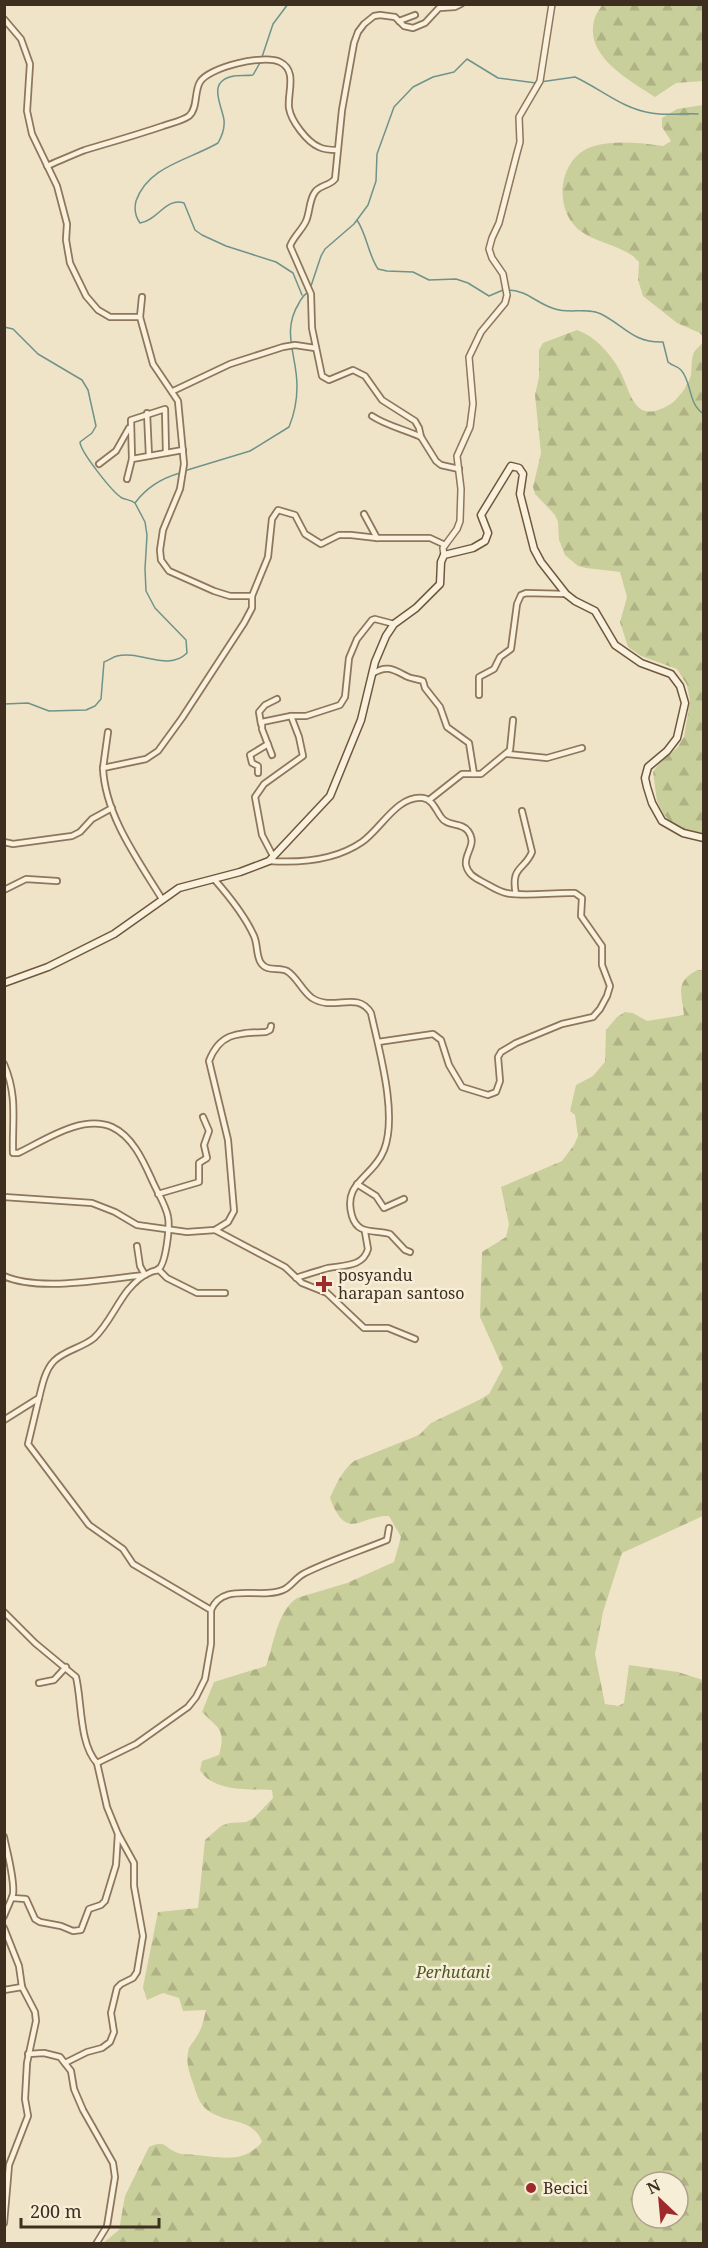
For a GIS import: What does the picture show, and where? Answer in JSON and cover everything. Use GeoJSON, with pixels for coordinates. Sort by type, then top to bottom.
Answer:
{"type":"FeatureCollection","features":[{"type":"Feature","properties":{"kind":"main road"},"geometry":{"type":"LineString","coordinates":[[4,983],[48,968],[114,934],[179,888],[257,866],[271,858],[330,796],[361,720],[372,674],[386,636],[394,624],[416,608],[440,584],[441,562],[444,555],[473,548],[485,541],[488,533],[481,518],[482,512],[508,468],[517,467],[523,474],[520,494],[534,549],[541,562],[566,594],[575,602],[595,611],[615,645],[641,663],[672,674],[681,686],[685,703],[677,738],[668,751],[648,767],[645,778],[646,787],[662,821],[683,833],[704,838]]}},
{"type":"Feature","properties":{"kind":"street"},"geometry":{"type":"LineString","coordinates":[[459,469],[441,465],[421,436],[420,428],[415,421],[382,400],[365,376],[356,370],[350,370],[333,380],[325,379],[320,373],[312,328],[311,294],[290,246],[293,238],[306,223],[313,195],[320,187],[330,184],[335,179],[347,79],[358,32],[374,16],[388,15],[404,26],[413,28],[425,23],[439,8],[455,7],[461,4]]}},
{"type":"Feature","properties":{"kind":"street"},"geometry":{"type":"LineString","coordinates":[[444,555],[442,550],[460,521],[461,489],[458,451],[468,435],[473,404],[469,357],[481,332],[505,303],[507,295],[504,274],[490,253],[490,244],[499,223],[520,142],[519,117],[539,83],[552,4]]}},
{"type":"Feature","properties":{"kind":"street"},"geometry":{"type":"LineString","coordinates":[[399,21],[415,15]]}},
{"type":"Feature","properties":{"kind":"street"},"geometry":{"type":"LineString","coordinates":[[4,20],[21,39],[30,64],[27,111],[32,134],[57,186],[67,224],[66,240],[70,263],[86,296],[98,310],[110,317],[140,317]]}},
{"type":"Feature","properties":{"kind":"street"},"geometry":{"type":"LineString","coordinates":[[47,166],[85,150],[137,136],[188,117],[194,110],[197,87],[206,75],[217,69],[268,59],[284,64],[289,72],[291,82],[289,109],[300,129],[316,146],[337,150]]}},
{"type":"Feature","properties":{"kind":"street"},"geometry":{"type":"LineString","coordinates":[[142,297],[140,317],[153,364],[173,391],[180,409],[184,464],[180,489],[164,530],[160,550],[164,566],[169,571],[230,596],[252,596]]}},
{"type":"Feature","properties":{"kind":"street"},"geometry":{"type":"LineString","coordinates":[[173,391],[230,364],[283,347],[295,345],[315,348]]}},
{"type":"Feature","properties":{"kind":"street"},"geometry":{"type":"LineString","coordinates":[[127,479],[132,459],[131,420],[165,409],[166,453]]}},
{"type":"Feature","properties":{"kind":"street"},"geometry":{"type":"LineString","coordinates":[[147,413],[149,456]]}},
{"type":"Feature","properties":{"kind":"street"},"geometry":{"type":"LineString","coordinates":[[372,416],[382,424],[421,436]]}},
{"type":"Feature","properties":{"kind":"street"},"geometry":{"type":"LineString","coordinates":[[99,464],[116,451],[130,426]]}},
{"type":"Feature","properties":{"kind":"street"},"geometry":{"type":"LineString","coordinates":[[132,459],[183,450]]}},
{"type":"Feature","properties":{"kind":"street"},"geometry":{"type":"LineString","coordinates":[[103,768],[146,759],[158,751],[182,718],[252,608],[252,596],[268,557],[272,519],[278,510],[295,515],[305,534],[321,544],[339,536],[429,538],[445,544]]}},
{"type":"Feature","properties":{"kind":"street"},"geometry":{"type":"LineString","coordinates":[[364,514],[377,538]]}},
{"type":"Feature","properties":{"kind":"street"},"geometry":{"type":"LineString","coordinates":[[479,695],[479,677],[493,670],[500,657],[511,649],[517,604],[521,595],[526,593],[566,594]]}},
{"type":"Feature","properties":{"kind":"street"},"geometry":{"type":"LineString","coordinates":[[261,724],[265,720],[306,716],[340,705],[345,697],[349,658],[357,639],[372,620],[394,624]]}},
{"type":"Feature","properties":{"kind":"street"},"geometry":{"type":"LineString","coordinates":[[372,674],[379,669],[389,668],[398,670],[410,678],[423,681],[425,688],[440,707],[447,727],[469,743],[474,774]]}},
{"type":"Feature","properties":{"kind":"street"},"geometry":{"type":"LineString","coordinates":[[272,755],[259,712],[265,705],[277,699]]}},
{"type":"Feature","properties":{"kind":"street"},"geometry":{"type":"LineString","coordinates":[[291,716],[303,756],[264,784],[255,797],[262,835],[271,858],[288,862],[324,858],[346,851],[361,843],[378,829],[405,801],[419,798],[429,800],[443,821],[463,826],[469,832],[472,845],[465,863],[471,875],[504,893],[575,893],[582,898],[581,916],[602,946],[602,965],[610,986],[596,1014],[562,1024],[516,1043],[501,1052],[498,1057],[496,1092],[488,1095],[462,1088],[449,1065],[441,1040],[434,1034],[378,1042]]}},
{"type":"Feature","properties":{"kind":"street"},"geometry":{"type":"LineString","coordinates":[[429,800],[462,774],[485,772],[507,754],[510,750],[513,720]]}},
{"type":"Feature","properties":{"kind":"street"},"geometry":{"type":"LineString","coordinates":[[108,732],[103,768],[104,785],[123,832],[162,899]]}},
{"type":"Feature","properties":{"kind":"street"},"geometry":{"type":"LineString","coordinates":[[258,772],[258,766],[252,763],[250,756],[267,744]]}},
{"type":"Feature","properties":{"kind":"street"},"geometry":{"type":"LineString","coordinates":[[507,754],[547,758],[582,748]]}},
{"type":"Feature","properties":{"kind":"street"},"geometry":{"type":"LineString","coordinates":[[4,842],[13,844],[72,836],[80,832],[92,819],[112,808]]}},
{"type":"Feature","properties":{"kind":"street"},"geometry":{"type":"LineString","coordinates":[[516,894],[518,869],[531,852],[522,811]]}},
{"type":"Feature","properties":{"kind":"street"},"geometry":{"type":"LineString","coordinates":[[4,890],[27,879],[57,881]]}},
{"type":"Feature","properties":{"kind":"street"},"geometry":{"type":"LineString","coordinates":[[214,879],[251,930],[265,968],[288,972],[312,998],[323,1003],[363,1003],[371,1013],[378,1042],[389,1122],[383,1153],[371,1171],[352,1190],[350,1208],[356,1226],[366,1232],[390,1234],[405,1250],[410,1252]]}},
{"type":"Feature","properties":{"kind":"street"},"geometry":{"type":"LineString","coordinates":[[215,1230],[228,1222],[234,1211],[228,1140],[209,1061],[220,1042],[233,1034],[266,1032],[271,1026]]}},
{"type":"Feature","properties":{"kind":"street"},"geometry":{"type":"LineString","coordinates":[[4,1064],[10,1080],[15,1114],[13,1153],[18,1153],[82,1125],[108,1125],[122,1132],[130,1140],[144,1162],[168,1219],[162,1263],[158,1269],[134,1283],[93,1338],[54,1361],[46,1374],[27,1444],[84,1519],[123,1549],[133,1564],[211,1610]]}},
{"type":"Feature","properties":{"kind":"street"},"geometry":{"type":"LineString","coordinates":[[158,1194],[200,1182],[198,1167],[199,1163],[207,1158],[204,1145],[209,1131],[203,1117]]}},
{"type":"Feature","properties":{"kind":"street"},"geometry":{"type":"LineString","coordinates":[[357,1184],[376,1196],[384,1208],[404,1199]]}},
{"type":"Feature","properties":{"kind":"street"},"geometry":{"type":"LineString","coordinates":[[4,1197],[92,1203],[115,1212],[137,1226],[168,1230],[215,1230],[285,1267],[302,1283],[322,1290],[364,1328],[388,1328],[416,1339]]}},
{"type":"Feature","properties":{"kind":"street"},"geometry":{"type":"LineString","coordinates":[[296,1278],[328,1268],[348,1266],[361,1260],[368,1249],[366,1232]]}},
{"type":"Feature","properties":{"kind":"street"},"geometry":{"type":"LineString","coordinates":[[137,1246],[140,1266],[145,1275]]}},
{"type":"Feature","properties":{"kind":"street"},"geometry":{"type":"LineString","coordinates":[[158,1269],[164,1276],[197,1293],[225,1293]]}},
{"type":"Feature","properties":{"kind":"street"},"geometry":{"type":"LineString","coordinates":[[4,1276],[18,1282],[47,1284],[145,1275]]}},
{"type":"Feature","properties":{"kind":"street"},"geometry":{"type":"LineString","coordinates":[[4,1420],[39,1398]]}},
{"type":"Feature","properties":{"kind":"street"},"geometry":{"type":"LineString","coordinates":[[97,1763],[136,1744],[188,1707],[196,1697],[205,1679],[211,1644],[211,1610],[214,1604],[233,1592],[263,1594],[283,1590],[306,1572],[387,1540],[389,1528]]}},
{"type":"Feature","properties":{"kind":"street"},"geometry":{"type":"LineString","coordinates":[[4,1612],[35,1642],[75,1674],[87,1745],[92,1758],[97,1763],[106,1807],[134,1863],[134,1886],[143,1935],[137,1972],[133,1978],[117,1988],[111,2013],[114,2032],[110,2042],[102,2048],[87,2052],[65,2063]]}},
{"type":"Feature","properties":{"kind":"street"},"geometry":{"type":"LineString","coordinates":[[39,1683],[54,1680],[66,1666]]}},
{"type":"Feature","properties":{"kind":"street"},"geometry":{"type":"LineString","coordinates":[[12,1898],[26,1899],[35,1919],[40,1922],[62,1926],[73,1931],[81,1930],[89,1909],[101,1905],[105,1900],[116,1865],[118,1834]]}},
{"type":"Feature","properties":{"kind":"street"},"geometry":{"type":"LineString","coordinates":[[4,1837],[14,1883],[12,1898],[4,1916]]}},
{"type":"Feature","properties":{"kind":"street"},"geometry":{"type":"LineString","coordinates":[[4,1928],[19,1966],[22,1987],[36,2016],[28,2054],[25,2098],[27,2116],[9,2165],[4,2223]]}},
{"type":"Feature","properties":{"kind":"street"},"geometry":{"type":"LineString","coordinates":[[4,1990],[22,1987]]}},
{"type":"Feature","properties":{"kind":"street"},"geometry":{"type":"LineString","coordinates":[[28,2054],[44,2053],[60,2057],[65,2063],[71,2071],[74,2089],[83,2110],[113,2163],[115,2177],[107,2226],[96,2244]]}},
{"type":"Feature","properties":{"kind":"green space"},"geometry":{"type":"Polygon","coordinates":[[[602,5],[703,5],[703,81],[676,83],[655,97],[623,75],[603,57],[596,46],[593,34],[594,21],[602,5]]]}},
{"type":"Feature","properties":{"kind":"green space"},"geometry":{"type":"Polygon","coordinates":[[[704,105],[703,337],[700,333],[677,323],[643,296],[638,280],[639,262],[633,256],[579,230],[570,220],[565,209],[563,183],[573,160],[582,152],[594,146],[611,143],[663,146],[671,141],[662,127],[662,118],[677,109],[704,105]]]}},
{"type":"Feature","properties":{"kind":"green space"},"geometry":{"type":"Polygon","coordinates":[[[577,330],[596,341],[607,352],[620,371],[636,404],[648,412],[669,405],[679,396],[690,379],[694,352],[703,342],[703,833],[684,831],[664,815],[657,801],[653,772],[660,762],[677,748],[684,737],[690,701],[687,685],[677,669],[641,656],[628,647],[620,622],[627,597],[620,572],[578,566],[565,555],[559,540],[558,522],[555,515],[535,494],[533,487],[541,453],[535,395],[539,377],[539,350],[543,343],[577,330]]]}},
{"type":"Feature","properties":{"kind":"green space","name":"Perhutani"},"geometry":{"type":"Polygon","coordinates":[[[698,970],[704,970],[703,1516],[622,1553],[603,1612],[595,1654],[605,1704],[618,1706],[624,1703],[629,1665],[678,1672],[703,1680],[703,2243],[103,2243],[119,2230],[125,2196],[149,2147],[162,2144],[180,2154],[231,2158],[247,2154],[262,2142],[252,2128],[220,2117],[205,2108],[198,2096],[189,2072],[187,2056],[189,2047],[200,2030],[206,2010],[183,2011],[179,1998],[163,1993],[147,2000],[143,1987],[158,1912],[198,1908],[205,1840],[221,1826],[246,1822],[254,1818],[273,1798],[272,1790],[222,1786],[206,1777],[200,1770],[202,1761],[219,1755],[222,1740],[220,1730],[202,1712],[214,1682],[266,1666],[281,1619],[290,1604],[297,1598],[347,1583],[394,1562],[401,1537],[389,1516],[355,1524],[342,1520],[330,1498],[337,1483],[354,1461],[419,1435],[431,1423],[489,1394],[503,1368],[480,1317],[482,1252],[506,1237],[509,1224],[501,1187],[562,1161],[578,1136],[575,1115],[570,1111],[576,1085],[593,1076],[605,1062],[606,1030],[617,1017],[625,1012],[633,1013],[647,1021],[684,1015],[681,989],[685,979],[698,970]]]}},
{"type":"Feature","properties":{"kind":"waterway"},"geometry":{"type":"LineString","coordinates":[[262,57],[273,24],[288,4]]}},
{"type":"Feature","properties":{"kind":"waterway"},"geometry":{"type":"LineString","coordinates":[[310,289],[325,249],[354,224],[368,205],[376,181],[377,154],[394,107],[413,87],[433,77],[454,72],[467,59],[498,78],[536,83]]}},
{"type":"Feature","properties":{"kind":"waterway"},"geometry":{"type":"LineString","coordinates":[[261,61],[253,75],[234,76],[220,83],[218,94],[224,123],[218,143],[171,165],[150,180],[136,201],[135,212],[140,223],[152,218],[172,203],[184,203],[195,230],[226,246],[276,262],[293,273],[302,295]]}},
{"type":"Feature","properties":{"kind":"waterway"},"geometry":{"type":"LineString","coordinates":[[540,82],[575,77],[641,111],[663,114],[698,114]]}},
{"type":"Feature","properties":{"kind":"waterway"},"geometry":{"type":"LineString","coordinates":[[357,220],[378,269],[413,272],[429,280],[456,279],[468,283],[489,296],[503,290]]}},
{"type":"Feature","properties":{"kind":"waterway"},"geometry":{"type":"LineString","coordinates":[[508,290],[521,292],[555,309],[596,312],[637,337],[653,342],[663,342],[668,362],[680,369],[687,381],[695,405],[704,414]]}},
{"type":"Feature","properties":{"kind":"waterway"},"geometry":{"type":"LineString","coordinates":[[184,471],[250,451],[289,427],[295,407],[297,386],[290,334],[291,324],[299,303],[307,293]]}},
{"type":"Feature","properties":{"kind":"waterway"},"geometry":{"type":"LineString","coordinates":[[4,327],[13,329],[38,354],[82,380],[88,390],[96,426],[92,433],[80,442],[81,447],[111,488],[122,498],[135,503]]}},
{"type":"Feature","properties":{"kind":"waterway"},"geometry":{"type":"LineString","coordinates":[[4,704],[28,703],[49,711],[86,710],[95,706],[101,699],[104,662],[115,656],[126,655],[171,661],[187,653],[186,640],[155,608],[146,591],[147,535],[145,522],[135,503],[155,484],[180,473]]}},
{"type":"Feature","properties":{"kind":"place","name":"posyandu harapan santoso"},"geometry":{"type":"Point","coordinates":[324,1284]}},
{"type":"Feature","properties":{"kind":"place","name":"Becici"},"geometry":{"type":"Point","coordinates":[531,2188]}}]}
